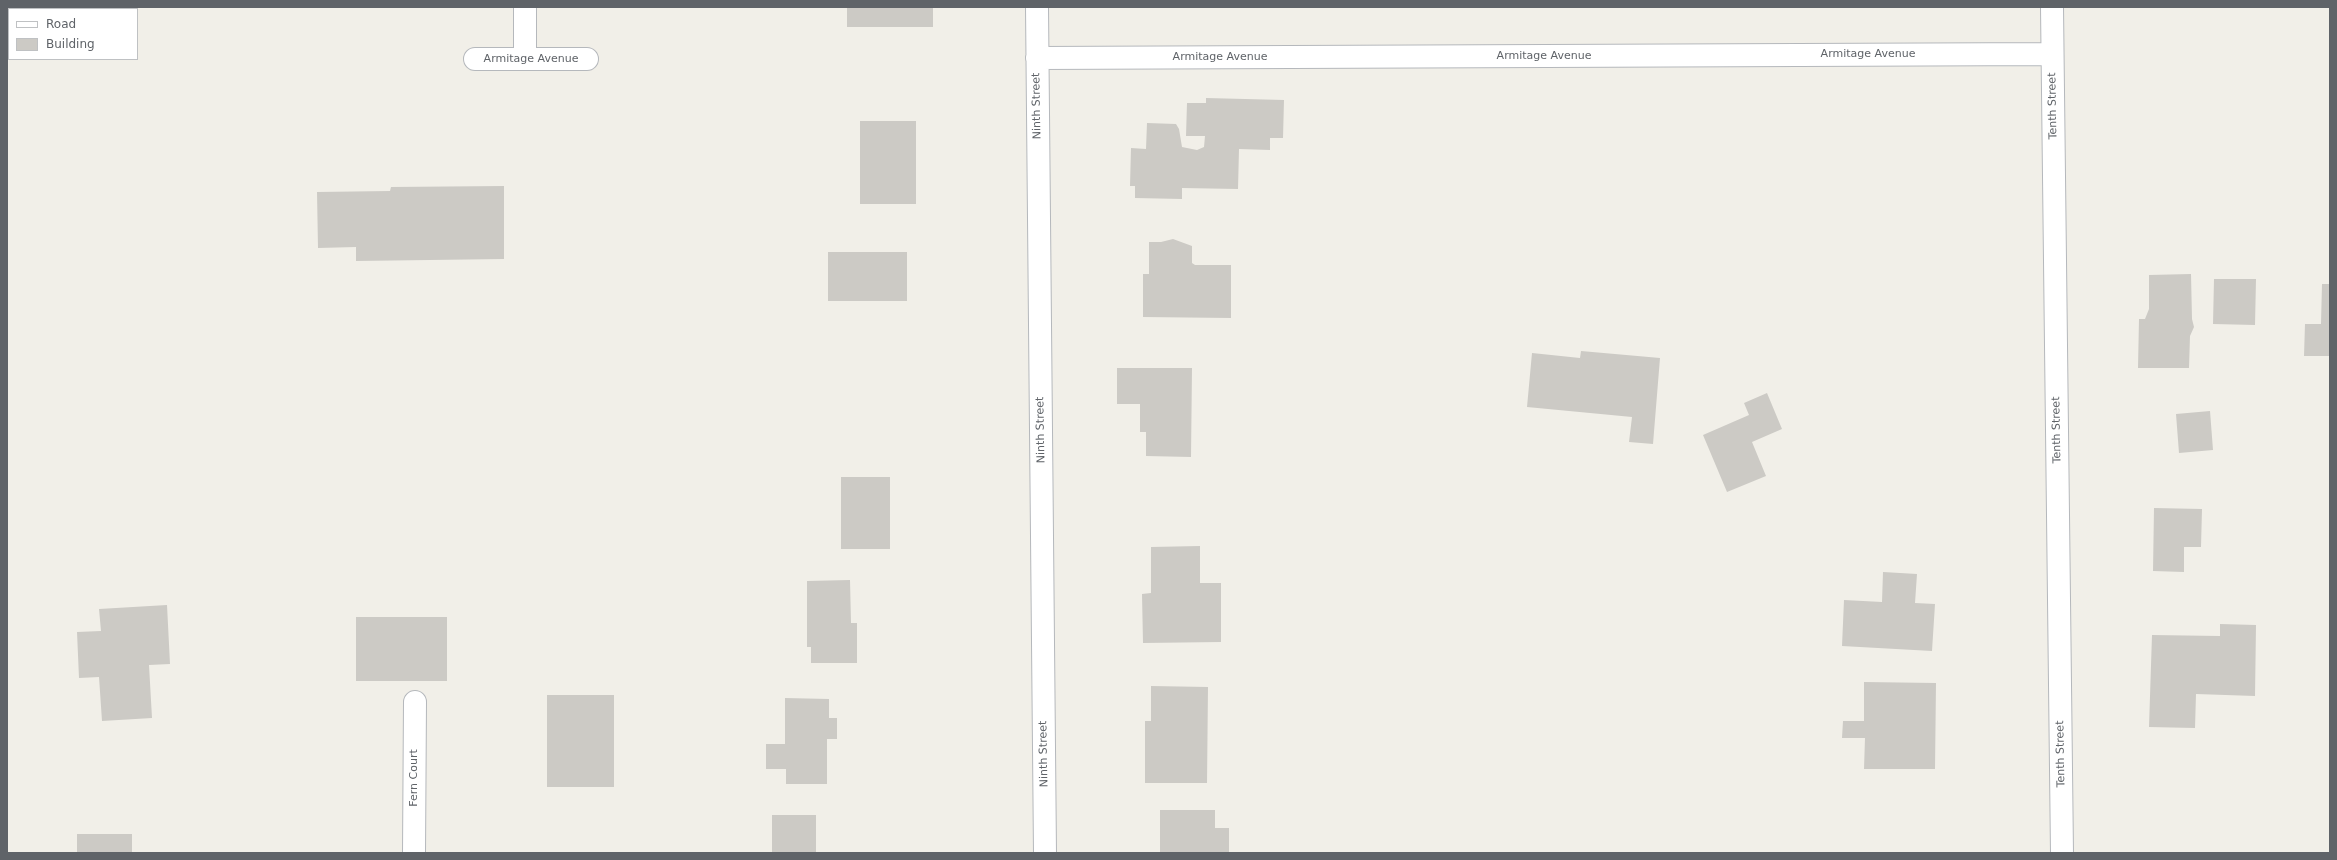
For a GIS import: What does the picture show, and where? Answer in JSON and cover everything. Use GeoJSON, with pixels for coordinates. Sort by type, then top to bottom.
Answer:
{"type":"FeatureCollection","features":[{"type":"Feature","properties":{"kind":"street"},"geometry":{"type":"LineString","coordinates":[[525,7],[526,59]]}},
{"type":"Feature","properties":{"kind":"street","name":"Ninth Street"},"geometry":{"type":"LineString","coordinates":[[1037,7],[1045,853]]}},
{"type":"Feature","properties":{"kind":"street","name":"Tenth Street"},"geometry":{"type":"LineString","coordinates":[[2052,7],[2062,853]]}},
{"type":"Feature","properties":{"kind":"street","name":"Armitage Avenue"},"geometry":{"type":"LineString","coordinates":[[1037,58],[2052,54]]}},
{"type":"Feature","properties":{"kind":"street","name":"Armitage Avenue"},"geometry":{"type":"LineString","coordinates":[[475,59],[587,59]]}},
{"type":"Feature","properties":{"kind":"street","name":"Fern Court"},"geometry":{"type":"LineString","coordinates":[[414,702],[414,853]]}},
{"type":"Feature","properties":{"kind":"building"},"geometry":{"type":"Polygon","coordinates":[[[847,7],[933,7],[933,27],[847,27],[847,7]]]}},
{"type":"Feature","properties":{"kind":"building"},"geometry":{"type":"Polygon","coordinates":[[[1206,98],[1284,100],[1283,138],[1270,138],[1270,150],[1239,149],[1238,189],[1182,188],[1182,199],[1135,198],[1135,186],[1130,186],[1131,148],[1146,149],[1147,123],[1176,124],[1179,129],[1182,147],[1197,150],[1204,147],[1205,136],[1186,136],[1187,103],[1206,103],[1206,98]]]}},
{"type":"Feature","properties":{"kind":"building"},"geometry":{"type":"Polygon","coordinates":[[[860,121],[916,121],[916,204],[860,204],[860,121]]]}},
{"type":"Feature","properties":{"kind":"building"},"geometry":{"type":"Polygon","coordinates":[[[504,186],[504,259],[356,261],[356,247],[318,248],[317,192],[390,191],[391,187],[504,186]]]}},
{"type":"Feature","properties":{"kind":"building"},"geometry":{"type":"Polygon","coordinates":[[[1173,239],[1192,246],[1192,263],[1195,265],[1231,265],[1231,318],[1143,317],[1143,274],[1149,274],[1149,242],[1161,242],[1173,239]]]}},
{"type":"Feature","properties":{"kind":"building"},"geometry":{"type":"Polygon","coordinates":[[[828,252],[907,252],[907,301],[828,301],[828,252]]]}},
{"type":"Feature","properties":{"kind":"building"},"geometry":{"type":"Polygon","coordinates":[[[2191,274],[2192,319],[2194,327],[2190,336],[2189,368],[2138,368],[2139,319],[2145,319],[2149,309],[2149,275],[2191,274]]]}},
{"type":"Feature","properties":{"kind":"building"},"geometry":{"type":"Polygon","coordinates":[[[2214,279],[2256,279],[2255,325],[2213,324],[2214,279]]]}},
{"type":"Feature","properties":{"kind":"building"},"geometry":{"type":"Polygon","coordinates":[[[2322,284],[2330,284],[2330,356],[2304,356],[2305,324],[2321,324],[2322,284]]]}},
{"type":"Feature","properties":{"kind":"building"},"geometry":{"type":"Polygon","coordinates":[[[1581,351],[1660,358],[1653,444],[1629,442],[1632,417],[1527,407],[1532,353],[1580,358],[1581,351]]]}},
{"type":"Feature","properties":{"kind":"building"},"geometry":{"type":"Polygon","coordinates":[[[1117,368],[1192,368],[1191,457],[1146,456],[1146,432],[1140,432],[1140,404],[1117,404],[1117,368]]]}},
{"type":"Feature","properties":{"kind":"building"},"geometry":{"type":"Polygon","coordinates":[[[1767,393],[1782,429],[1752,442],[1766,476],[1727,492],[1703,435],[1749,415],[1744,403],[1767,393]]]}},
{"type":"Feature","properties":{"kind":"building"},"geometry":{"type":"Polygon","coordinates":[[[2210,411],[2213,450],[2179,453],[2176,414],[2210,411]]]}},
{"type":"Feature","properties":{"kind":"building"},"geometry":{"type":"Polygon","coordinates":[[[841,477],[890,477],[890,549],[841,549],[841,477]]]}},
{"type":"Feature","properties":{"kind":"building"},"geometry":{"type":"Polygon","coordinates":[[[2154,508],[2202,509],[2201,547],[2184,547],[2184,572],[2153,571],[2154,508]]]}},
{"type":"Feature","properties":{"kind":"building"},"geometry":{"type":"Polygon","coordinates":[[[1200,546],[1200,583],[1221,583],[1221,642],[1143,643],[1142,594],[1151,593],[1151,547],[1200,546]]]}},
{"type":"Feature","properties":{"kind":"building"},"geometry":{"type":"Polygon","coordinates":[[[1883,572],[1917,574],[1915,603],[1935,604],[1932,651],[1842,646],[1844,600],[1882,602],[1883,572]]]}},
{"type":"Feature","properties":{"kind":"building"},"geometry":{"type":"Polygon","coordinates":[[[850,580],[851,623],[857,623],[857,663],[811,663],[811,647],[807,647],[807,581],[850,580]]]}},
{"type":"Feature","properties":{"kind":"building"},"geometry":{"type":"Polygon","coordinates":[[[167,605],[170,664],[149,665],[152,718],[102,721],[99,677],[79,678],[77,632],[101,631],[99,609],[167,605]]]}},
{"type":"Feature","properties":{"kind":"building"},"geometry":{"type":"Polygon","coordinates":[[[356,617],[447,617],[447,681],[356,681],[356,617]]]}},
{"type":"Feature","properties":{"kind":"building"},"geometry":{"type":"Polygon","coordinates":[[[2220,624],[2256,625],[2255,696],[2196,694],[2195,728],[2149,727],[2152,635],[2220,636],[2220,624]]]}},
{"type":"Feature","properties":{"kind":"building"},"geometry":{"type":"Polygon","coordinates":[[[1864,682],[1936,683],[1935,769],[1864,769],[1865,738],[1842,738],[1843,721],[1864,721],[1864,682]]]}},
{"type":"Feature","properties":{"kind":"building"},"geometry":{"type":"Polygon","coordinates":[[[1151,686],[1208,687],[1207,783],[1145,783],[1145,721],[1151,721],[1151,686]]]}},
{"type":"Feature","properties":{"kind":"building"},"geometry":{"type":"Polygon","coordinates":[[[547,695],[614,695],[614,787],[547,787],[547,695]]]}},
{"type":"Feature","properties":{"kind":"building"},"geometry":{"type":"Polygon","coordinates":[[[785,698],[829,699],[829,718],[837,718],[837,739],[827,739],[827,784],[786,784],[786,769],[766,769],[766,744],[785,744],[785,698]]]}},
{"type":"Feature","properties":{"kind":"building"},"geometry":{"type":"Polygon","coordinates":[[[1160,810],[1215,810],[1215,828],[1229,828],[1229,853],[1160,853],[1160,810]]]}},
{"type":"Feature","properties":{"kind":"building"},"geometry":{"type":"Polygon","coordinates":[[[772,815],[816,815],[816,853],[772,853],[772,815]]]}},
{"type":"Feature","properties":{"kind":"building"},"geometry":{"type":"Polygon","coordinates":[[[77,834],[132,834],[132,853],[77,853],[77,834]]]}}]}
